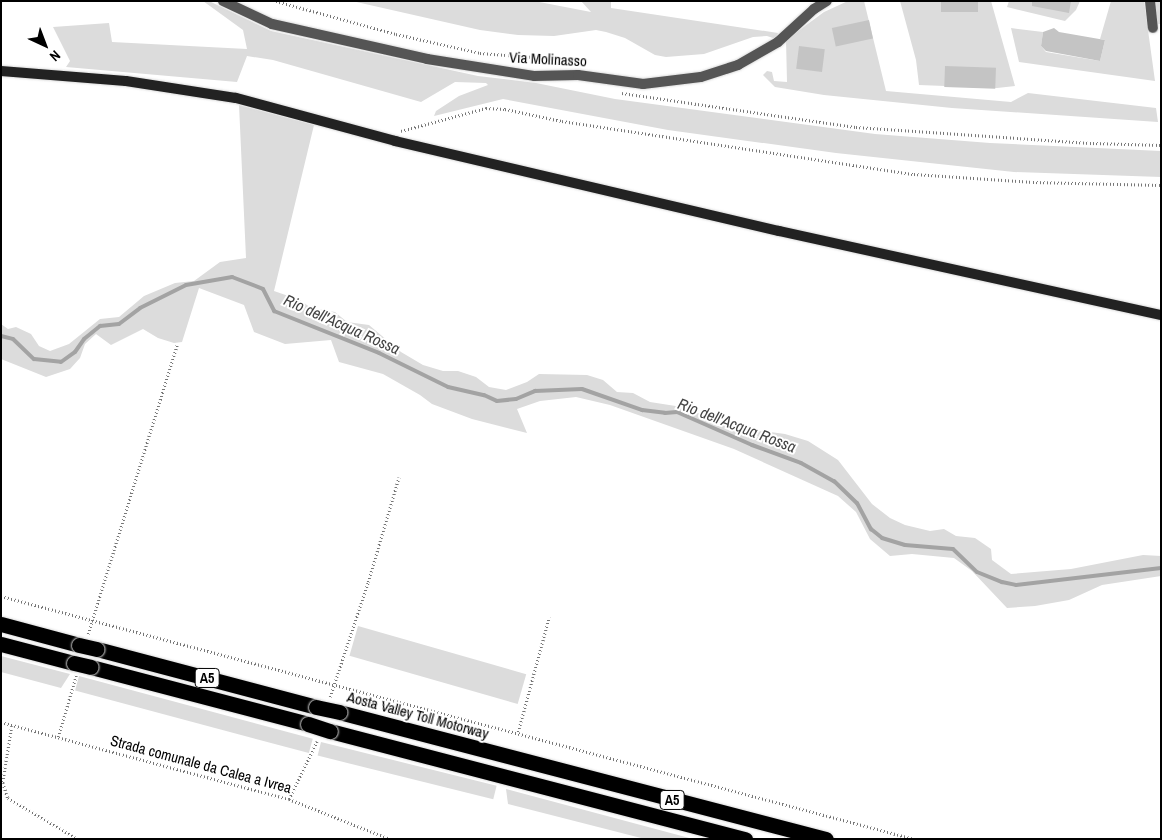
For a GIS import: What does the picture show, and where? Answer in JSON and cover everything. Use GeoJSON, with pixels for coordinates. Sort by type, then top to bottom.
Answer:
{"type":"FeatureCollection","features":[{"type":"Feature","properties":{"kind":"highway","name":"Aosta Valley Toll Motorway"},"geometry":{"type":"LineString","coordinates":[[1,624],[87,644],[523,762],[823,838]]}},
{"type":"Feature","properties":{"kind":"highway","name":"A5"},"geometry":{"type":"LineString","coordinates":[[1,644],[75,669],[91,667],[745,839]]}},
{"type":"Feature","properties":{"kind":"main road"},"geometry":{"type":"LineString","coordinates":[[1,71],[126,81],[236,98],[395,141],[779,231],[1161,315]]}},
{"type":"Feature","properties":{"kind":"street","name":"Via Molinasso"},"geometry":{"type":"LineString","coordinates":[[223,1],[272,24],[427,59],[534,76],[578,75],[644,84],[702,77],[738,64],[778,42],[814,9],[827,1]]}},
{"type":"Feature","properties":{"kind":"street"},"geometry":{"type":"LineString","coordinates":[[1150,1],[1154,28]]}},
{"type":"Feature","properties":{"kind":"path"},"geometry":{"type":"LineString","coordinates":[[276,1],[396,34],[480,53],[555,60],[578,75]]}},
{"type":"Feature","properties":{"kind":"path"},"geometry":{"type":"LineString","coordinates":[[618,93],[856,127],[1092,143],[1161,144]]}},
{"type":"Feature","properties":{"kind":"path"},"geometry":{"type":"LineString","coordinates":[[395,141],[400,131],[486,108],[505,109],[562,121],[914,174],[1033,182],[1161,185]]}},
{"type":"Feature","properties":{"kind":"path"},"geometry":{"type":"LineString","coordinates":[[87,644],[92,620],[177,344]]}},
{"type":"Feature","properties":{"kind":"path"},"geometry":{"type":"LineString","coordinates":[[334,684],[368,582],[399,477]]}},
{"type":"Feature","properties":{"kind":"path"},"geometry":{"type":"LineString","coordinates":[[1,596],[518,732],[914,839]]}},
{"type":"Feature","properties":{"kind":"path"},"geometry":{"type":"LineString","coordinates":[[518,732],[549,617]]}},
{"type":"Feature","properties":{"kind":"path"},"geometry":{"type":"LineString","coordinates":[[58,737],[75,669]]}},
{"type":"Feature","properties":{"kind":"path","name":"Strada comunale da Calea a Ivrea"},"geometry":{"type":"LineString","coordinates":[[1,722],[289,799],[390,839]]}},
{"type":"Feature","properties":{"kind":"path"},"geometry":{"type":"LineString","coordinates":[[12,726],[3,783],[8,798],[78,839]]}},
{"type":"Feature","properties":{"kind":"path"},"geometry":{"type":"LineString","coordinates":[[289,799],[315,747]]}},
{"type":"Feature","properties":{"kind":"shaded area"},"geometry":{"type":"Polygon","coordinates":[[[203,1],[209,1],[271,31],[478,76],[536,83],[615,99],[875,134],[990,143],[1161,151],[1161,177],[1014,172],[836,153],[668,130],[503,99],[434,116],[436,111],[459,96],[488,85],[486,83],[455,82],[421,102],[273,60],[247,56],[237,82],[66,67],[70,61],[53,27],[109,23],[112,42],[247,49],[243,30],[203,1]]]}},
{"type":"Feature","properties":{"kind":"shaded area"},"geometry":{"type":"Polygon","coordinates":[[[352,1],[534,1],[591,12],[581,1],[611,1],[611,8],[778,33],[776,39],[767,36],[753,37],[704,54],[666,57],[655,55],[625,38],[596,30],[554,36],[518,35],[480,30],[352,1]]]}},
{"type":"Feature","properties":{"kind":"shaded area"},"geometry":{"type":"Polygon","coordinates":[[[848,1],[864,1],[886,91],[1011,102],[1028,93],[1156,108],[1158,122],[952,108],[824,95],[775,87],[763,75],[767,71],[772,72],[774,81],[787,82],[786,40],[824,12],[848,1]]]}},
{"type":"Feature","properties":{"kind":"shaded area"},"geometry":{"type":"Polygon","coordinates":[[[900,1],[991,1],[1015,86],[997,88],[919,85],[916,60],[900,1]]]}},
{"type":"Feature","properties":{"kind":"shaded area"},"geometry":{"type":"Polygon","coordinates":[[[1009,1],[1080,1],[1076,10],[1065,21],[1007,7],[1009,1]]]}},
{"type":"Feature","properties":{"kind":"shaded area"},"geometry":{"type":"Polygon","coordinates":[[[1111,1],[1144,1],[1155,81],[1019,62],[1011,28],[1043,32],[1041,46],[1046,52],[1100,61],[1105,40],[1100,39],[1111,1]]]}},
{"type":"Feature","properties":{"kind":"shaded area"},"geometry":{"type":"Polygon","coordinates":[[[1152,1],[1161,1],[1161,24],[1157,24],[1152,1]]]}},
{"type":"Feature","properties":{"kind":"shaded area"},"geometry":{"type":"Polygon","coordinates":[[[239,105],[314,125],[274,291],[300,300],[311,308],[335,312],[347,322],[369,325],[401,352],[423,365],[443,371],[458,371],[476,377],[489,387],[506,390],[527,382],[539,374],[587,375],[603,380],[617,392],[633,393],[650,402],[682,407],[725,423],[743,433],[763,431],[785,434],[808,441],[838,460],[872,504],[890,518],[905,525],[930,531],[944,529],[956,536],[975,538],[991,549],[992,560],[1011,574],[1071,569],[1143,555],[1161,556],[1161,576],[1102,585],[1069,600],[1035,606],[1007,608],[972,571],[954,558],[912,554],[890,556],[870,539],[856,512],[838,496],[734,449],[610,405],[576,397],[540,401],[517,409],[527,433],[472,419],[432,404],[383,374],[339,362],[331,340],[285,344],[254,332],[244,305],[199,288],[182,342],[174,343],[158,338],[143,329],[111,345],[96,334],[85,344],[80,358],[70,369],[46,377],[1,359],[1,324],[8,329],[16,327],[31,334],[39,346],[50,351],[69,344],[100,319],[119,317],[144,296],[175,283],[194,281],[220,262],[246,258],[239,105]]]}},
{"type":"Feature","properties":{"kind":"shaded area"},"geometry":{"type":"Polygon","coordinates":[[[358,626],[526,674],[518,704],[349,656],[358,626]]]}},
{"type":"Feature","properties":{"kind":"shaded area"},"geometry":{"type":"Polygon","coordinates":[[[1,656],[70,674],[61,688],[1,672],[1,656]]]}},
{"type":"Feature","properties":{"kind":"shaded area"},"geometry":{"type":"Polygon","coordinates":[[[79,676],[313,739],[309,753],[75,690],[79,676]]]}},
{"type":"Feature","properties":{"kind":"shaded area"},"geometry":{"type":"Polygon","coordinates":[[[321,742],[497,786],[493,799],[318,756],[321,742]]]}},
{"type":"Feature","properties":{"kind":"shaded area"},"geometry":{"type":"Polygon","coordinates":[[[506,789],[693,839],[645,839],[508,804],[506,789]]]}},
{"type":"Feature","properties":{"kind":"building"},"geometry":{"type":"Polygon","coordinates":[[[941,1],[978,1],[978,12],[941,12],[941,1]]]}},
{"type":"Feature","properties":{"kind":"building"},"geometry":{"type":"Polygon","coordinates":[[[1032,1],[1071,1],[1069,13],[1032,6],[1032,1]]]}},
{"type":"Feature","properties":{"kind":"building"},"geometry":{"type":"Polygon","coordinates":[[[869,20],[873,39],[836,46],[832,28],[869,20]]]}},
{"type":"Feature","properties":{"kind":"building"},"geometry":{"type":"Polygon","coordinates":[[[1054,28],[1059,32],[1105,40],[1100,61],[1046,51],[1041,46],[1043,32],[1054,28]]]}},
{"type":"Feature","properties":{"kind":"building"},"geometry":{"type":"Polygon","coordinates":[[[799,46],[825,49],[822,72],[796,69],[799,46]]]}},
{"type":"Feature","properties":{"kind":"building"},"geometry":{"type":"Polygon","coordinates":[[[945,66],[996,68],[995,89],[944,87],[945,66]]]}},
{"type":"Feature","properties":{"kind":"waterway","name":"Rio dell'Acqua Rossa"},"geometry":{"type":"LineString","coordinates":[[1,336],[13,339],[34,359],[61,362],[75,352],[84,339],[100,326],[119,324],[140,308],[186,285],[232,277],[263,289],[274,311],[379,353],[448,387],[484,395],[497,401],[516,399],[535,391],[582,389],[642,410],[665,413],[677,412],[752,445],[801,463],[834,481],[857,503],[871,529],[882,538],[905,545],[953,549],[977,572],[1002,582],[1016,585],[1161,568]]}}]}
